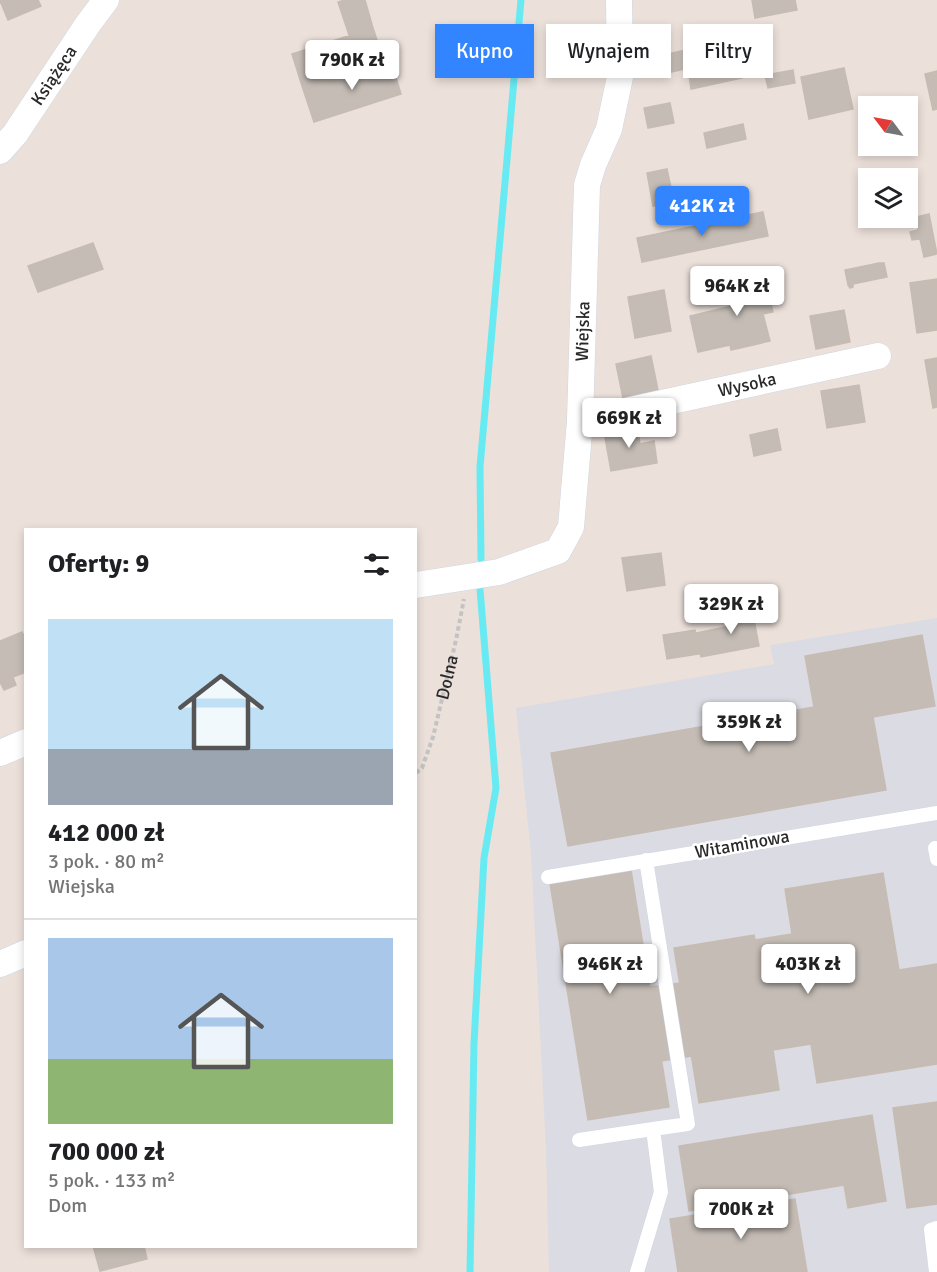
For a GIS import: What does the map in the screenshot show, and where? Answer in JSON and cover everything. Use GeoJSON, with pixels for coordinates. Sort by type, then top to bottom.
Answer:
{"type":"FeatureCollection","features":[{"type":"Feature","properties":{"kind":"street","name":"Książęca"},"geometry":{"type":"LineString","coordinates":[[0,151],[15,134],[106,0]]}},
{"type":"Feature","properties":{"kind":"street","name":"Wiejska"},"geometry":{"type":"LineString","coordinates":[[417,585],[499,572],[558,551],[572,527],[580,421],[587,185],[609,129],[620,77],[620,0]]}},
{"type":"Feature","properties":{"kind":"street","name":"Wysoka"},"geometry":{"type":"LineString","coordinates":[[580,421],[878,356]]}},
{"type":"Feature","properties":{"kind":"street"},"geometry":{"type":"LineString","coordinates":[[0,753],[24,743]]}},
{"type":"Feature","properties":{"kind":"street"},"geometry":{"type":"LineString","coordinates":[[0,964],[24,954]]}},
{"type":"Feature","properties":{"kind":"lane","name":"Witaminowa"},"geometry":{"type":"LineString","coordinates":[[548,877],[937,813]]}},
{"type":"Feature","properties":{"kind":"lane"},"geometry":{"type":"LineString","coordinates":[[579,1140],[688,1124],[646,860]]}},
{"type":"Feature","properties":{"kind":"lane"},"geometry":{"type":"LineString","coordinates":[[637,1272],[661,1192],[653,1129]]}},
{"type":"Feature","properties":{"kind":"lane"},"geometry":{"type":"LineString","coordinates":[[936,1272],[931,1230],[937,1228]]}},
{"type":"Feature","properties":{"kind":"path","name":"Dolna"},"geometry":{"type":"LineString","coordinates":[[417,772],[422,768],[433,736],[454,651],[464,600],[464,578]]}},
{"type":"Feature","properties":{"kind":"shaded area"},"geometry":{"type":"Polygon","coordinates":[[[937,618],[937,1272],[549,1272],[546,1151],[531,854],[516,708],[774,664],[770,645],[937,618]]]}},
{"type":"Feature","properties":{"kind":"building"},"geometry":{"type":"Polygon","coordinates":[[[0,0],[38,0],[41,6],[8,20],[0,0]]]}},
{"type":"Feature","properties":{"kind":"building"},"geometry":{"type":"Polygon","coordinates":[[[365,0],[373,28],[349,35],[338,2],[365,0]]]}},
{"type":"Feature","properties":{"kind":"building"},"geometry":{"type":"Polygon","coordinates":[[[752,0],[795,0],[797,10],[755,18],[752,0]]]}},
{"type":"Feature","properties":{"kind":"building"},"geometry":{"type":"Polygon","coordinates":[[[373,28],[385,64],[303,89],[292,54],[373,28]]]}},
{"type":"Feature","properties":{"kind":"building"},"geometry":{"type":"Polygon","coordinates":[[[683,51],[683,69],[671,72],[671,53],[683,51]]]}},
{"type":"Feature","properties":{"kind":"building"},"geometry":{"type":"Polygon","coordinates":[[[391,61],[401,94],[314,122],[303,89],[391,61]]]}},
{"type":"Feature","properties":{"kind":"building"},"geometry":{"type":"Polygon","coordinates":[[[844,68],[853,109],[809,119],[801,77],[844,68]]]}},
{"type":"Feature","properties":{"kind":"building"},"geometry":{"type":"Polygon","coordinates":[[[793,70],[795,83],[768,88],[766,78],[773,78],[773,74],[793,70]]]}},
{"type":"Feature","properties":{"kind":"building"},"geometry":{"type":"Polygon","coordinates":[[[937,71],[937,109],[933,110],[925,74],[937,71]]]}},
{"type":"Feature","properties":{"kind":"building"},"geometry":{"type":"Polygon","coordinates":[[[689,78],[742,78],[691,89],[689,78]]]}},
{"type":"Feature","properties":{"kind":"building"},"geometry":{"type":"Polygon","coordinates":[[[670,103],[674,123],[648,128],[644,108],[670,103]]]}},
{"type":"Feature","properties":{"kind":"building"},"geometry":{"type":"Polygon","coordinates":[[[743,124],[746,139],[707,148],[704,133],[743,124]]]}},
{"type":"Feature","properties":{"kind":"building"},"geometry":{"type":"Polygon","coordinates":[[[667,169],[674,202],[653,206],[647,173],[667,169]]]}},
{"type":"Feature","properties":{"kind":"building"},"geometry":{"type":"Polygon","coordinates":[[[763,212],[768,236],[642,262],[637,238],[763,212]]]}},
{"type":"Feature","properties":{"kind":"building"},"geometry":{"type":"Polygon","coordinates":[[[929,214],[937,254],[924,257],[920,239],[912,240],[910,232],[918,230],[918,217],[929,214]]]}},
{"type":"Feature","properties":{"kind":"building"},"geometry":{"type":"Polygon","coordinates":[[[93,243],[103,269],[38,292],[28,266],[93,243]]]}},
{"type":"Feature","properties":{"kind":"building"},"geometry":{"type":"Polygon","coordinates":[[[884,263],[887,277],[853,284],[850,288],[845,270],[884,263]]]}},
{"type":"Feature","properties":{"kind":"building"},"geometry":{"type":"Polygon","coordinates":[[[763,269],[773,312],[763,314],[770,341],[731,350],[730,345],[698,352],[690,316],[740,304],[733,276],[763,269]]]}},
{"type":"Feature","properties":{"kind":"building"},"geometry":{"type":"Polygon","coordinates":[[[937,279],[937,330],[917,333],[910,283],[937,279]]]}},
{"type":"Feature","properties":{"kind":"building"},"geometry":{"type":"Polygon","coordinates":[[[664,290],[671,331],[635,338],[628,297],[664,290]]]}},
{"type":"Feature","properties":{"kind":"building"},"geometry":{"type":"Polygon","coordinates":[[[844,310],[850,342],[816,349],[810,316],[844,310]]]}},
{"type":"Feature","properties":{"kind":"building"},"geometry":{"type":"Polygon","coordinates":[[[651,356],[658,390],[623,398],[616,364],[651,356]]]}},
{"type":"Feature","properties":{"kind":"building"},"geometry":{"type":"Polygon","coordinates":[[[937,358],[937,407],[933,408],[925,360],[937,358]]]}},
{"type":"Feature","properties":{"kind":"building"},"geometry":{"type":"Polygon","coordinates":[[[859,385],[865,422],[827,428],[821,391],[859,385]]]}},
{"type":"Feature","properties":{"kind":"building"},"geometry":{"type":"Polygon","coordinates":[[[637,426],[640,444],[654,441],[657,463],[611,471],[604,432],[637,426]]]}},
{"type":"Feature","properties":{"kind":"building"},"geometry":{"type":"Polygon","coordinates":[[[777,429],[781,450],[754,456],[750,435],[777,429]]]}},
{"type":"Feature","properties":{"kind":"building"},"geometry":{"type":"Polygon","coordinates":[[[661,553],[665,585],[627,591],[622,558],[661,553]]]}},
{"type":"Feature","properties":{"kind":"building"},"geometry":{"type":"Polygon","coordinates":[[[751,604],[759,646],[701,657],[696,633],[735,625],[732,608],[751,604]]]}},
{"type":"Feature","properties":{"kind":"building"},"geometry":{"type":"Polygon","coordinates":[[[695,630],[699,654],[667,659],[663,635],[695,630]]]}},
{"type":"Feature","properties":{"kind":"building"},"geometry":{"type":"Polygon","coordinates":[[[22,632],[24,636],[24,673],[13,677],[16,685],[4,690],[0,682],[0,641],[22,632]]]}},
{"type":"Feature","properties":{"kind":"building"},"geometry":{"type":"Polygon","coordinates":[[[922,635],[935,706],[873,717],[886,790],[568,846],[551,753],[814,707],[805,656],[922,635]]]}},
{"type":"Feature","properties":{"kind":"building"},"geometry":{"type":"Polygon","coordinates":[[[631,870],[669,1107],[588,1120],[550,883],[631,870]]]}},
{"type":"Feature","properties":{"kind":"building"},"geometry":{"type":"Polygon","coordinates":[[[883,873],[899,970],[937,964],[937,1064],[817,1083],[811,1044],[773,1050],[779,1090],[699,1103],[674,948],[754,935],[755,940],[792,934],[785,889],[883,873]]]}},
{"type":"Feature","properties":{"kind":"building"},"geometry":{"type":"Polygon","coordinates":[[[680,983],[692,1056],[662,1061],[650,987],[680,983]]]}},
{"type":"Feature","properties":{"kind":"building"},"geometry":{"type":"Polygon","coordinates":[[[937,1102],[937,1204],[907,1208],[893,1108],[937,1102]]]}},
{"type":"Feature","properties":{"kind":"building"},"geometry":{"type":"Polygon","coordinates":[[[872,1115],[886,1201],[848,1208],[844,1185],[689,1211],[679,1146],[872,1115]]]}},
{"type":"Feature","properties":{"kind":"building"},"geometry":{"type":"Polygon","coordinates":[[[795,1199],[807,1272],[678,1272],[670,1219],[795,1199]]]}},
{"type":"Feature","properties":{"kind":"building"},"geometry":{"type":"Polygon","coordinates":[[[94,1248],[144,1248],[147,1259],[100,1271],[94,1248]]]}},
{"type":"Feature","properties":{"kind":"waterway"},"geometry":{"type":"LineString","coordinates":[[481,559],[480,467],[521,0]]}},
{"type":"Feature","properties":{"kind":"waterway"},"geometry":{"type":"LineString","coordinates":[[470,1272],[474,1043],[484,858],[496,788],[480,589]]}}]}
